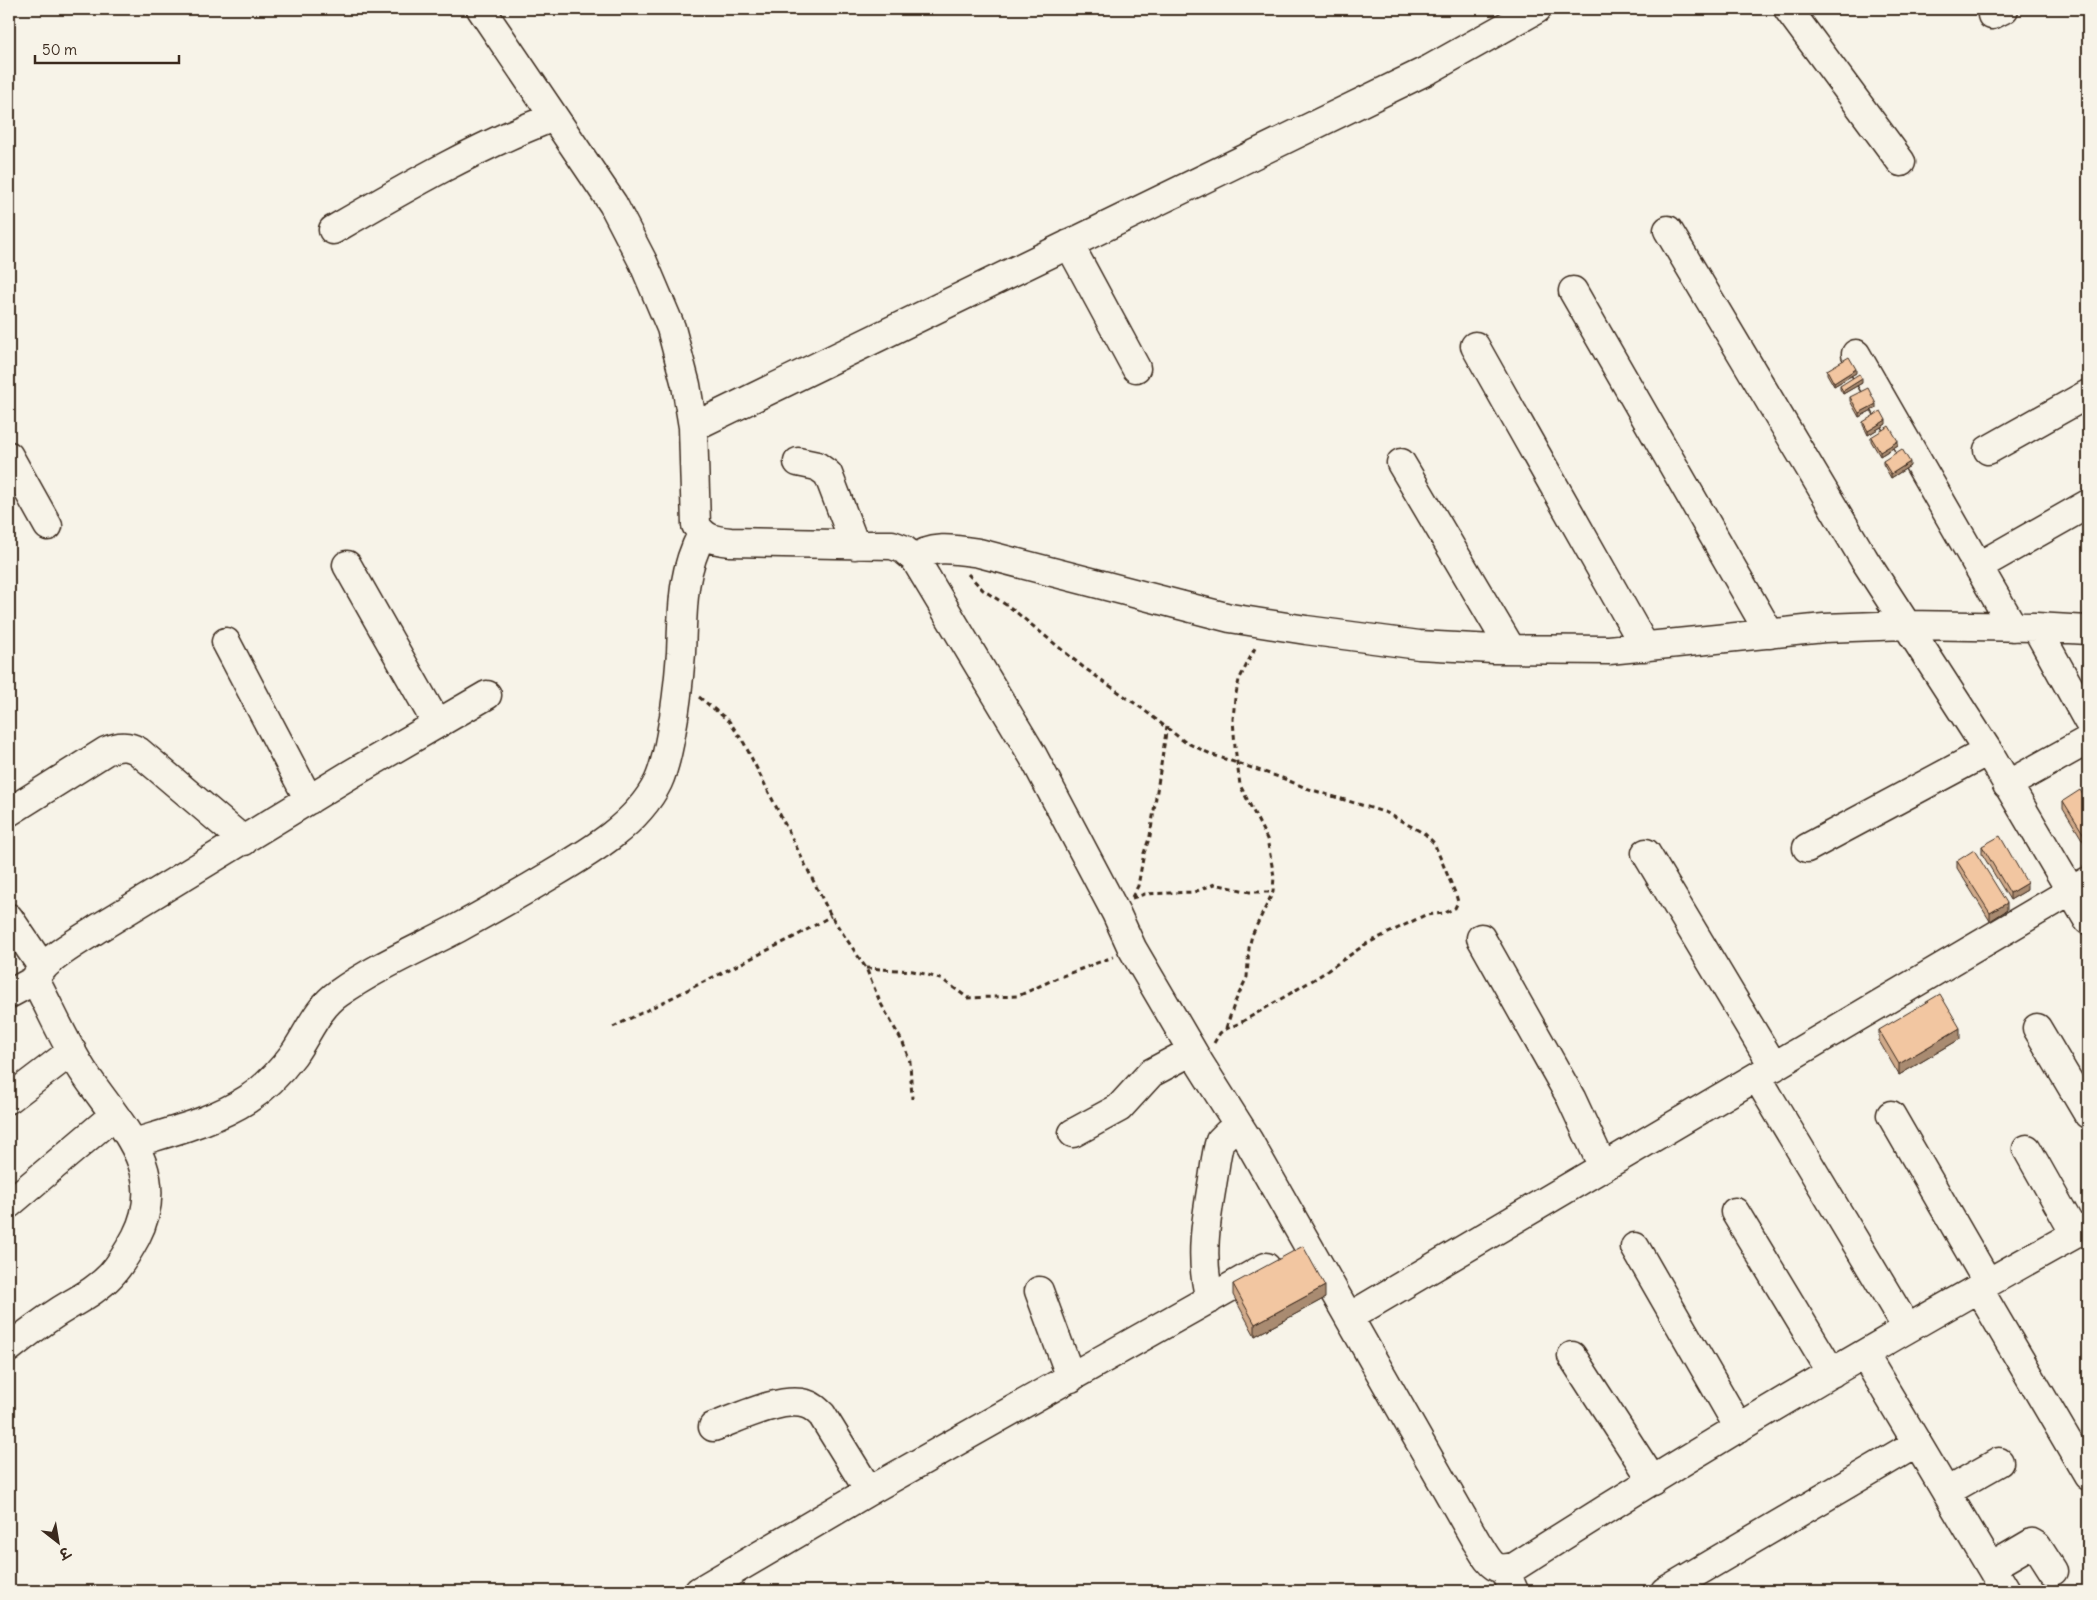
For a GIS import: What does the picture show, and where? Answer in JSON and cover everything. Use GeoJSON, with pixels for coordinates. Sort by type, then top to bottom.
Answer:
{"type":"FeatureCollection","features":[{"type":"Feature","properties":{"kind":"street"},"geometry":{"type":"LineString","coordinates":[[693,427],[1430,69],[1537,9]]}},
{"type":"Feature","properties":{"kind":"street"},"geometry":{"type":"LineString","coordinates":[[1788,9],[1901,162]]}},
{"type":"Feature","properties":{"kind":"street"},"geometry":{"type":"LineString","coordinates":[[490,12],[554,117],[614,204],[643,262],[671,328],[686,385],[693,427],[694,516],[696,525],[702,534],[709,539],[730,542],[892,545],[927,554],[979,553],[1200,612],[1267,624],[1418,645],[1511,650],[1609,650],[1824,628],[1906,625],[2035,627],[2088,630]]}},
{"type":"Feature","properties":{"kind":"street"},"geometry":{"type":"LineString","coordinates":[[333,230],[400,191],[490,144],[554,117]]}},
{"type":"Feature","properties":{"kind":"street"},"geometry":{"type":"LineString","coordinates":[[1668,230],[1859,551],[1988,751],[2007,785],[2080,886],[2088,920]]}},
{"type":"Feature","properties":{"kind":"street"},"geometry":{"type":"LineString","coordinates":[[1069,244],[1136,368]]}},
{"type":"Feature","properties":{"kind":"street"},"geometry":{"type":"LineString","coordinates":[[1573,290],[1770,634]]}},
{"type":"Feature","properties":{"kind":"street"},"geometry":{"type":"LineString","coordinates":[[1475,346],[1645,647]]}},
{"type":"Feature","properties":{"kind":"street"},"geometry":{"type":"LineString","coordinates":[[1856,354],[1979,566],[2035,627],[2088,720]]}},
{"type":"Feature","properties":{"kind":"street"},"geometry":{"type":"LineString","coordinates":[[1988,450],[2088,394]]}},
{"type":"Feature","properties":{"kind":"street"},"geometry":{"type":"LineString","coordinates":[[9,456],[48,526]]}},
{"type":"Feature","properties":{"kind":"street"},"geometry":{"type":"LineString","coordinates":[[798,462],[817,466],[828,474],[855,545]]}},
{"type":"Feature","properties":{"kind":"street"},"geometry":{"type":"LineString","coordinates":[[1401,463],[1511,650]]}},
{"type":"Feature","properties":{"kind":"street"},"geometry":{"type":"LineString","coordinates":[[1979,566],[2088,504]]}},
{"type":"Feature","properties":{"kind":"street"},"geometry":{"type":"LineString","coordinates":[[134,1143],[226,1113],[252,1097],[276,1076],[293,1055],[320,1010],[337,994],[378,968],[457,928],[580,858],[619,830],[652,791],[664,768],[673,722],[678,681],[683,591],[692,553],[702,534]]}},
{"type":"Feature","properties":{"kind":"street"},"geometry":{"type":"LineString","coordinates":[[927,554],[1033,756],[1124,905],[1132,948],[1196,1057],[1240,1126],[1476,1541],[1490,1562],[1509,1580],[1516,1566],[1739,1428],[1907,1328],[2082,1231],[2027,1149]]}},
{"type":"Feature","properties":{"kind":"street"},"geometry":{"type":"LineString","coordinates":[[347,565],[437,724]]}},
{"type":"Feature","properties":{"kind":"street"},"geometry":{"type":"LineString","coordinates":[[2035,627],[2088,610]]}},
{"type":"Feature","properties":{"kind":"street"},"geometry":{"type":"LineString","coordinates":[[226,642],[309,800]]}},
{"type":"Feature","properties":{"kind":"street"},"geometry":{"type":"LineString","coordinates":[[9,994],[39,974],[70,947],[97,929],[244,842],[309,800],[486,696]]}},
{"type":"Feature","properties":{"kind":"street"},"geometry":{"type":"LineString","coordinates":[[2007,785],[2088,740]]}},
{"type":"Feature","properties":{"kind":"street"},"geometry":{"type":"LineString","coordinates":[[9,812],[106,751],[116,746],[128,746],[138,751],[244,842]]}},
{"type":"Feature","properties":{"kind":"street"},"geometry":{"type":"LineString","coordinates":[[1808,848],[1988,751]]}},
{"type":"Feature","properties":{"kind":"street"},"geometry":{"type":"LineString","coordinates":[[1646,853],[1907,1328]]}},
{"type":"Feature","properties":{"kind":"street"},"geometry":{"type":"LineString","coordinates":[[1350,1317],[2080,886]]}},
{"type":"Feature","properties":{"kind":"street"},"geometry":{"type":"LineString","coordinates":[[9,918],[39,974],[82,1070],[134,1143],[143,1164],[148,1200],[144,1222],[128,1252],[112,1275],[91,1293],[58,1312],[9,1348]]}},
{"type":"Feature","properties":{"kind":"street"},"geometry":{"type":"LineString","coordinates":[[1481,938],[1570,1098],[1603,1167]]}},
{"type":"Feature","properties":{"kind":"street"},"geometry":{"type":"LineString","coordinates":[[2037,1028],[2088,1114]]}},
{"type":"Feature","properties":{"kind":"street"},"geometry":{"type":"LineString","coordinates":[[9,1099],[72,1051]]}},
{"type":"Feature","properties":{"kind":"street"},"geometry":{"type":"LineString","coordinates":[[1073,1133],[1119,1108],[1151,1073],[1196,1057]]}},
{"type":"Feature","properties":{"kind":"street"},"geometry":{"type":"LineString","coordinates":[[9,1204],[114,1115]]}},
{"type":"Feature","properties":{"kind":"street"},"geometry":{"type":"LineString","coordinates":[[1891,1115],[2088,1476]]}},
{"type":"Feature","properties":{"kind":"street"},"geometry":{"type":"LineString","coordinates":[[1210,1299],[1204,1274],[1203,1256],[1209,1200],[1220,1141],[1240,1126]]}},
{"type":"Feature","properties":{"kind":"street"},"geometry":{"type":"LineString","coordinates":[[1736,1212],[1832,1373]]}},
{"type":"Feature","properties":{"kind":"street"},"geometry":{"type":"LineString","coordinates":[[699,1591],[869,1491],[1307,1244]]}},
{"type":"Feature","properties":{"kind":"street"},"geometry":{"type":"LineString","coordinates":[[1635,1247],[1739,1428]]}},
{"type":"Feature","properties":{"kind":"street"},"geometry":{"type":"LineString","coordinates":[[1039,1291],[1071,1378]]}},
{"type":"Feature","properties":{"kind":"street"},"geometry":{"type":"LineString","coordinates":[[1864,1354],[2005,1591]]}},
{"type":"Feature","properties":{"kind":"street"},"geometry":{"type":"LineString","coordinates":[[1572,1356],[1653,1481]]}},
{"type":"Feature","properties":{"kind":"street"},"geometry":{"type":"LineString","coordinates":[[713,1427],[777,1405],[805,1403],[822,1415],[869,1491]]}},
{"type":"Feature","properties":{"kind":"street"},"geometry":{"type":"LineString","coordinates":[[1665,1591],[1917,1443]]}},
{"type":"Feature","properties":{"kind":"street"},"geometry":{"type":"LineString","coordinates":[[1946,1492],[1999,1462]]}},
{"type":"Feature","properties":{"kind":"street"},"geometry":{"type":"LineString","coordinates":[[1991,1567],[2032,1543],[2037,1546],[2053,1571]]}},
{"type":"Feature","properties":{"kind":"path"},"geometry":{"type":"LineString","coordinates":[[927,554],[949,556],[983,590],[1012,608],[1083,667],[1167,726],[1185,742],[1237,764],[1282,778],[1306,788],[1361,804],[1408,823],[1425,834],[1434,843],[1458,902],[1455,908],[1445,913],[1425,915],[1366,944],[1318,977],[1240,1023],[1226,1029],[1196,1057]]}},
{"type":"Feature","properties":{"kind":"path"},"geometry":{"type":"LineString","coordinates":[[1226,1029],[1235,1002],[1247,977],[1252,935],[1273,892],[1274,876],[1267,840],[1240,785],[1233,720],[1239,680],[1267,624]]}},
{"type":"Feature","properties":{"kind":"path"},"geometry":{"type":"LineString","coordinates":[[678,681],[728,721],[744,743],[831,916],[866,968],[880,1002],[903,1043],[910,1062],[912,1099]]}},
{"type":"Feature","properties":{"kind":"path"},"geometry":{"type":"LineString","coordinates":[[1124,905],[1138,886],[1144,853],[1150,836],[1167,726]]}},
{"type":"Feature","properties":{"kind":"path"},"geometry":{"type":"LineString","coordinates":[[1124,905],[1145,894],[1194,892],[1215,884],[1250,892],[1273,892]]}},
{"type":"Feature","properties":{"kind":"path"},"geometry":{"type":"LineString","coordinates":[[613,1027],[796,936],[831,916]]}},
{"type":"Feature","properties":{"kind":"path"},"geometry":{"type":"LineString","coordinates":[[866,968],[913,971],[925,974],[943,980],[968,998],[1018,996],[1132,948]]}},
{"type":"Feature","properties":{"kind":"building"},"geometry":{"type":"Polygon","coordinates":[[[1849,357],[1856,369],[1834,383],[1827,370],[1849,357]]]}},
{"type":"Feature","properties":{"kind":"building"},"geometry":{"type":"Polygon","coordinates":[[[1859,374],[1862,379],[1843,391],[1840,386],[1859,374]]]}},
{"type":"Feature","properties":{"kind":"building"},"geometry":{"type":"Polygon","coordinates":[[[1868,388],[1876,404],[1859,413],[1850,397],[1868,388]]]}},
{"type":"Feature","properties":{"kind":"building"},"geometry":{"type":"Polygon","coordinates":[[[1881,411],[1886,420],[1868,431],[1863,422],[1881,411]]]}},
{"type":"Feature","properties":{"kind":"building"},"geometry":{"type":"Polygon","coordinates":[[[1889,426],[1898,441],[1880,452],[1871,437],[1889,426]]]}},
{"type":"Feature","properties":{"kind":"building"},"geometry":{"type":"Polygon","coordinates":[[[1902,449],[1910,462],[1891,474],[1883,461],[1902,449]]]}},
{"type":"Feature","properties":{"kind":"building"},"geometry":{"type":"Polygon","coordinates":[[[2080,790],[2088,803],[2088,841],[2063,801],[2080,790]]]}},
{"type":"Feature","properties":{"kind":"building"},"geometry":{"type":"Polygon","coordinates":[[[2000,836],[2027,883],[2010,893],[1982,846],[2000,836]]]}},
{"type":"Feature","properties":{"kind":"building"},"geometry":{"type":"Polygon","coordinates":[[[1974,850],[2007,903],[1990,913],[1957,861],[1974,850]]]}},
{"type":"Feature","properties":{"kind":"building"},"geometry":{"type":"Polygon","coordinates":[[[1940,994],[1960,1028],[1899,1064],[1879,1030],[1940,994]]]}},
{"type":"Feature","properties":{"kind":"building"},"geometry":{"type":"Polygon","coordinates":[[[1303,1246],[1325,1286],[1255,1324],[1233,1284],[1303,1246]]]}}]}
